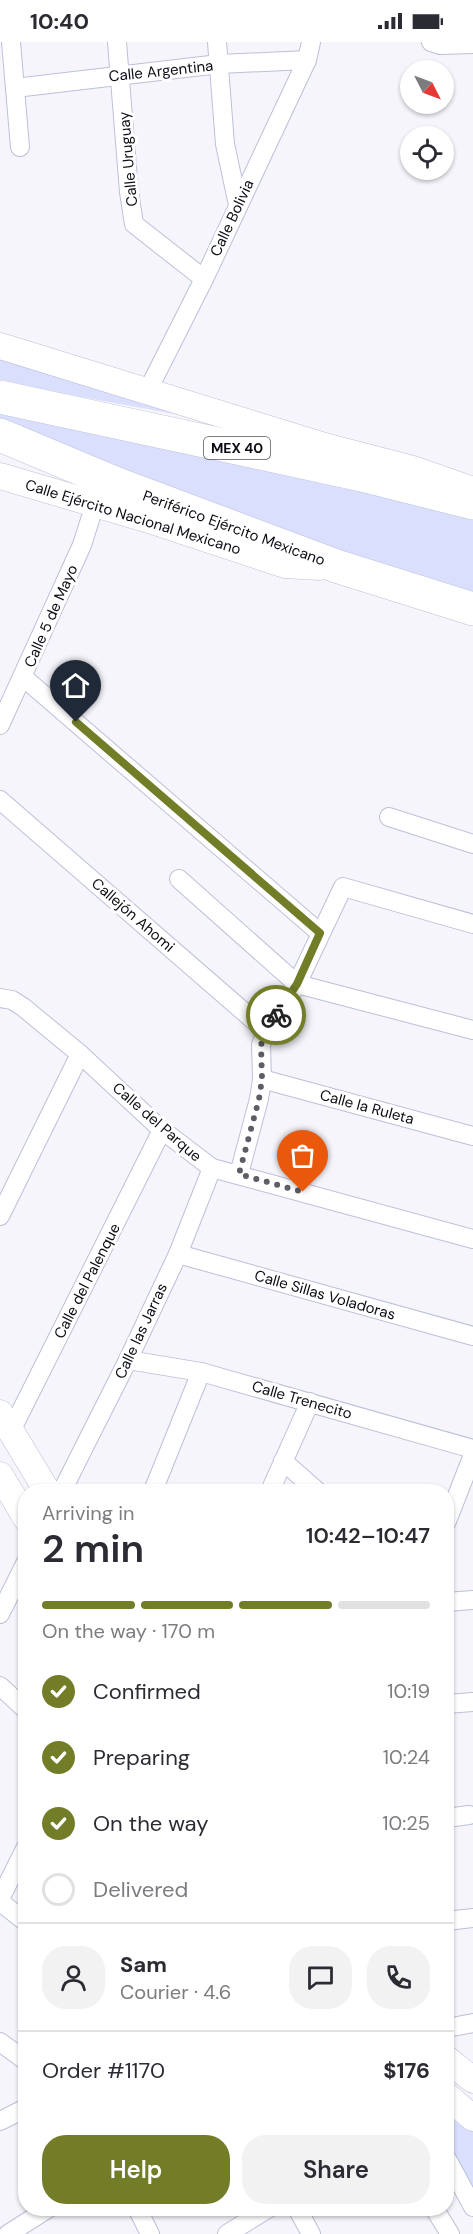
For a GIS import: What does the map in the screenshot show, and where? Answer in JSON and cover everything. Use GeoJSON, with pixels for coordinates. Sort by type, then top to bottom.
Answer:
{"type":"FeatureCollection","features":[{"type":"Feature","properties":{"kind":"highway","name":"MEX 40"},"geometry":{"type":"LineString","coordinates":[[0,397],[362,475],[473,503]]}},
{"type":"Feature","properties":{"kind":"highway","name":"Periférico Ejército Mexicano"},"geometry":{"type":"LineString","coordinates":[[0,435],[117,484],[336,566],[473,609]]}},
{"type":"Feature","properties":{"kind":"street"},"geometry":{"type":"LineString","coordinates":[[11,42],[20,147]]}},
{"type":"Feature","properties":{"kind":"street","name":"Calle Uruguay"},"geometry":{"type":"LineString","coordinates":[[117,42],[129,192],[134,224],[204,279]]}},
{"type":"Feature","properties":{"kind":"street"},"geometry":{"type":"LineString","coordinates":[[217,42],[225,144],[238,205]]}},
{"type":"Feature","properties":{"kind":"street"},"geometry":{"type":"LineString","coordinates":[[431,43],[453,46],[473,44]]}},
{"type":"Feature","properties":{"kind":"street","name":"Calle Argentina"},"geometry":{"type":"LineString","coordinates":[[15,88],[309,51]]}},
{"type":"Feature","properties":{"kind":"street","name":"Calle Bolivia"},"geometry":{"type":"LineString","coordinates":[[147,392],[204,279],[309,51]]}},
{"type":"Feature","properties":{"kind":"street"},"geometry":{"type":"LineString","coordinates":[[0,346],[321,445],[413,469],[473,490]]}},
{"type":"Feature","properties":{"kind":"street","name":"Calle Ejército Nacional Mexicano"},"geometry":{"type":"LineString","coordinates":[[0,476],[285,565],[310,568],[336,566]]}},
{"type":"Feature","properties":{"kind":"street","name":"Calle 5 de Mayo"},"geometry":{"type":"LineString","coordinates":[[0,725],[82,545],[95,504]]}},
{"type":"Feature","properties":{"kind":"street"},"geometry":{"type":"LineString","coordinates":[[23,677],[320,933]]}},
{"type":"Feature","properties":{"kind":"street","name":"Callejón Ahomi"},"geometry":{"type":"LineString","coordinates":[[0,800],[266,1031]]}},
{"type":"Feature","properties":{"kind":"street"},"geometry":{"type":"LineString","coordinates":[[389,817],[473,844]]}},
{"type":"Feature","properties":{"kind":"street"},"geometry":{"type":"LineString","coordinates":[[179,879],[297,984],[473,1030]]}},
{"type":"Feature","properties":{"kind":"street"},"geometry":{"type":"LineString","coordinates":[[239,1174],[262,1079],[261,1045],[266,1031],[297,984],[343,887],[473,924]]}},
{"type":"Feature","properties":{"kind":"street","name":"Calle del Parque"},"geometry":{"type":"LineString","coordinates":[[1,998],[23,1007],[80,1054],[162,1130],[212,1168],[473,1239]]}},
{"type":"Feature","properties":{"kind":"street"},"geometry":{"type":"LineString","coordinates":[[0,1216],[80,1054]]}},
{"type":"Feature","properties":{"kind":"street","name":"Calle la Ruleta"},"geometry":{"type":"LineString","coordinates":[[262,1079],[473,1136]]}},
{"type":"Feature","properties":{"kind":"street","name":"Calle del Palenque"},"geometry":{"type":"LineString","coordinates":[[5,1422],[162,1130]]}},
{"type":"Feature","properties":{"kind":"street","name":"Calle las Jarras"},"geometry":{"type":"LineString","coordinates":[[66,1484],[178,1254],[212,1168]]}},
{"type":"Feature","properties":{"kind":"street","name":"Calle Sillas Voladoras"},"geometry":{"type":"LineString","coordinates":[[178,1254],[473,1336]]}},
{"type":"Feature","properties":{"kind":"street","name":"Calle Trenecito"},"geometry":{"type":"LineString","coordinates":[[128,1360],[201,1372],[473,1449]]}},
{"type":"Feature","properties":{"kind":"street"},"geometry":{"type":"LineString","coordinates":[[156,1484],[201,1372]]}},
{"type":"Feature","properties":{"kind":"street"},"geometry":{"type":"LineString","coordinates":[[273,1484],[310,1401]]}},
{"type":"Feature","properties":{"kind":"street"},"geometry":{"type":"LineString","coordinates":[[5,1422],[43,1484]]}},
{"type":"Feature","properties":{"kind":"street"},"geometry":{"type":"LineString","coordinates":[[454,1503],[473,1455]]}},
{"type":"Feature","properties":{"kind":"street"},"geometry":{"type":"LineString","coordinates":[[283,1461],[308,1484]]}},
{"type":"Feature","properties":{"kind":"street"},"geometry":{"type":"LineString","coordinates":[[0,1475],[18,1505]]}},
{"type":"Feature","properties":{"kind":"street"},"geometry":{"type":"LineString","coordinates":[[0,1614],[18,1578]]}},
{"type":"Feature","properties":{"kind":"street"},"geometry":{"type":"LineString","coordinates":[[454,1601],[473,1600]]}},
{"type":"Feature","properties":{"kind":"street"},"geometry":{"type":"LineString","coordinates":[[0,1686],[18,1703]]}},
{"type":"Feature","properties":{"kind":"street"},"geometry":{"type":"LineString","coordinates":[[454,1703],[473,1702]]}},
{"type":"Feature","properties":{"kind":"street"},"geometry":{"type":"LineString","coordinates":[[454,1817],[469,1815]]}},
{"type":"Feature","properties":{"kind":"street"},"geometry":{"type":"LineString","coordinates":[[18,1864],[0,1901],[18,1916]]}},
{"type":"Feature","properties":{"kind":"street"},"geometry":{"type":"LineString","coordinates":[[454,1920],[473,1918]]}},
{"type":"Feature","properties":{"kind":"street"},"geometry":{"type":"LineString","coordinates":[[454,2027],[473,2023]]}},
{"type":"Feature","properties":{"kind":"street"},"geometry":{"type":"LineString","coordinates":[[0,2042],[18,2055]]}},
{"type":"Feature","properties":{"kind":"street"},"geometry":{"type":"LineString","coordinates":[[454,2065],[473,2080]]}},
{"type":"Feature","properties":{"kind":"street"},"geometry":{"type":"LineString","coordinates":[[0,2121],[18,2112]]}},
{"type":"Feature","properties":{"kind":"street"},"geometry":{"type":"LineString","coordinates":[[454,2172],[473,2207]]}},
{"type":"Feature","properties":{"kind":"street"},"geometry":{"type":"LineString","coordinates":[[8,2234],[36,2216]]}},
{"type":"Feature","properties":{"kind":"street"},"geometry":{"type":"LineString","coordinates":[[141,2216],[150,2234]]}},
{"type":"Feature","properties":{"kind":"street"},"geometry":{"type":"LineString","coordinates":[[227,2234],[256,2216]]}},
{"type":"Feature","properties":{"kind":"street"},"geometry":{"type":"LineString","coordinates":[[301,2216],[311,2234]]}},
{"type":"Feature","properties":{"kind":"street"},"geometry":{"type":"LineString","coordinates":[[439,2216],[450,2234]]}},
{"type":"Feature","properties":{"kind":"shaded area"},"geometry":{"type":"Polygon","coordinates":[[[0,356],[202,419],[0,382],[0,356]]]}},
{"type":"Feature","properties":{"kind":"shaded area"},"geometry":{"type":"Polygon","coordinates":[[[0,403],[473,505],[473,604],[0,421],[0,403]]]}},
{"type":"Feature","properties":{"kind":"shaded area"},"geometry":{"type":"Polygon","coordinates":[[[458,2112],[473,2125],[473,2190],[454,2156],[454,2114],[458,2112]]]}},
{"type":"Feature","properties":{"kind":"way so far"},"geometry":{"type":"LineString","coordinates":[[276,1015],[261,1045],[262,1079],[259,1099],[239,1174],[303,1192]]}},
{"type":"Feature","properties":{"kind":"route"},"geometry":{"type":"LineString","coordinates":[[76,722],[320,933],[297,984],[276,1015]]}}]}
